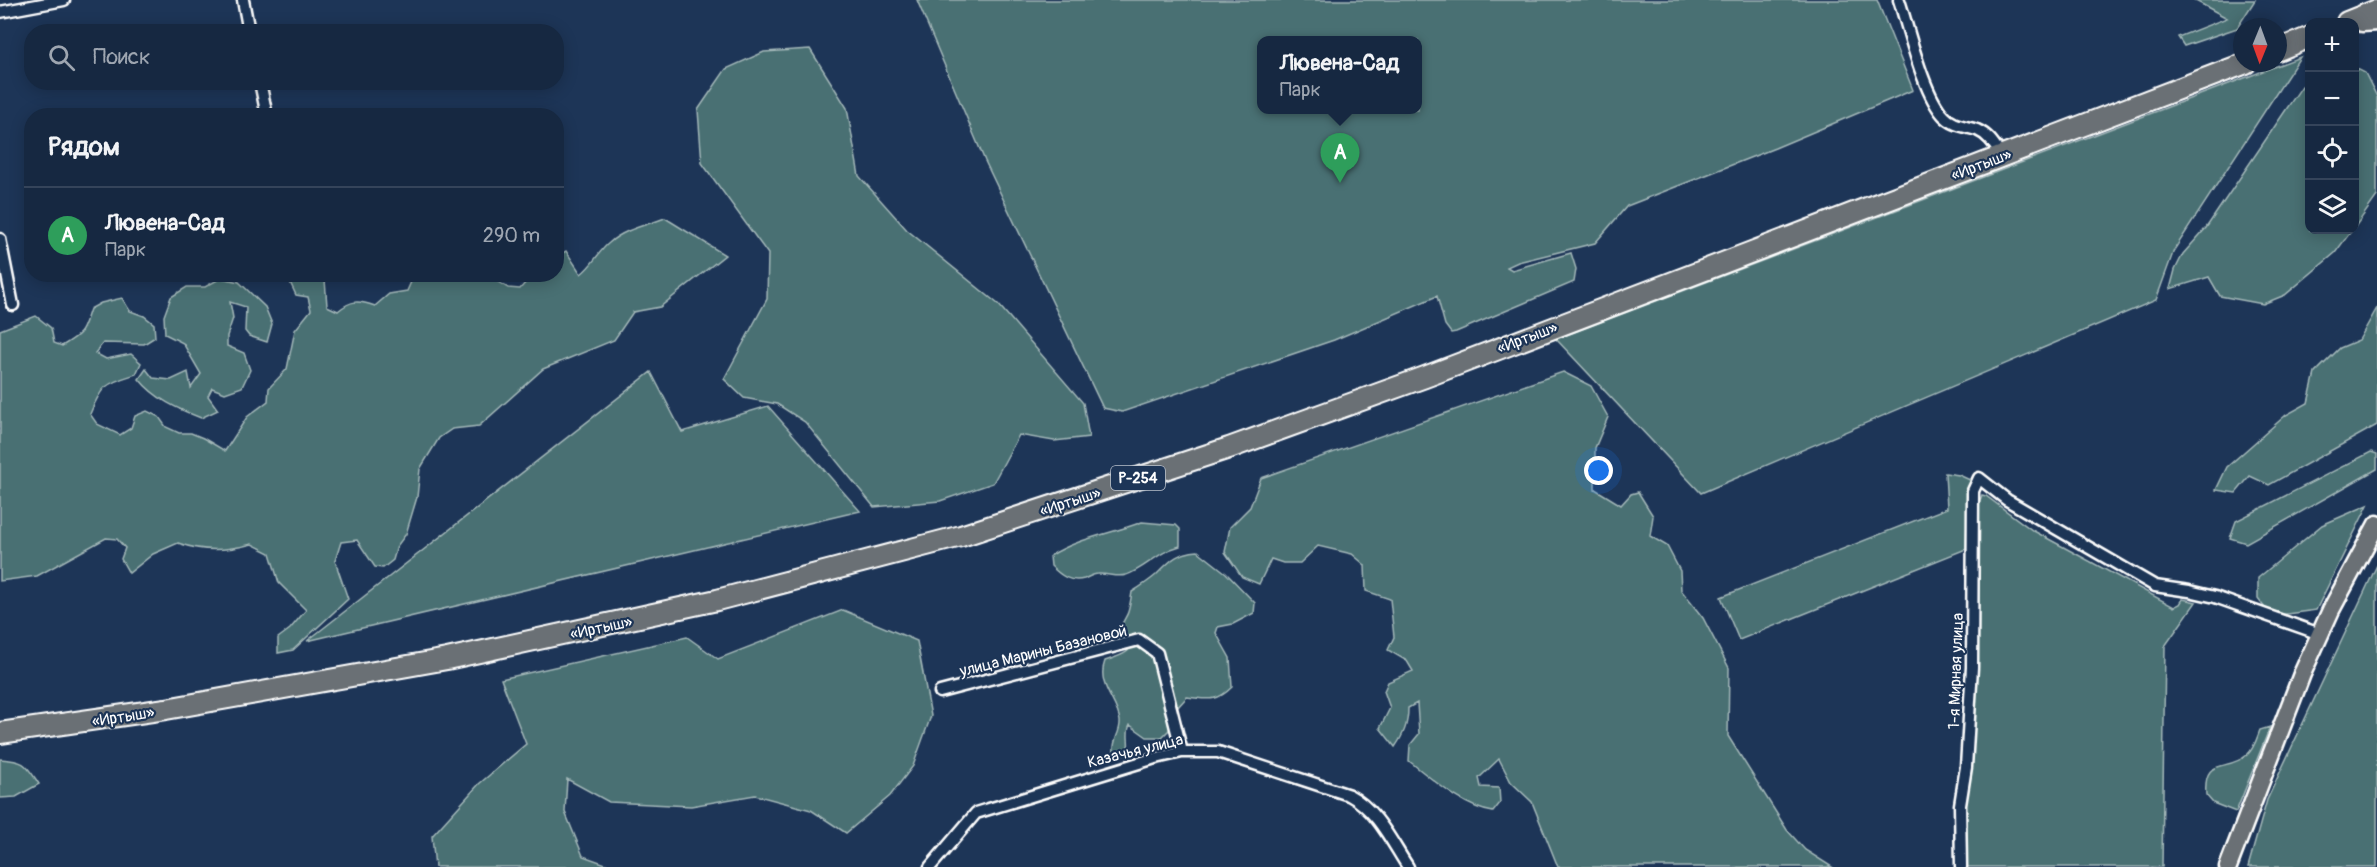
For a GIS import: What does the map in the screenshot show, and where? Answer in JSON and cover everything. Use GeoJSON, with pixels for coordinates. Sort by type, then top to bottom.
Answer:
{"type":"FeatureCollection","features":[{"type":"Feature","properties":{"kind":"highway"},"geometry":{"type":"LineString","coordinates":[[2287,48],[2305,41]]}},
{"type":"Feature","properties":{"kind":"highway","name":"«Иртыш»"},"geometry":{"type":"LineString","coordinates":[[0,733],[144,712],[447,659],[717,600],[961,536],[1229,448],[1414,381],[2233,68]]}},
{"type":"Feature","properties":{"kind":"main road"},"geometry":{"type":"LineString","coordinates":[[2228,867],[2281,726],[2320,634],[2377,524]]}},
{"type":"Feature","properties":{"kind":"street"},"geometry":{"type":"LineString","coordinates":[[0,12],[63,0]]}},
{"type":"Feature","properties":{"kind":"street"},"geometry":{"type":"LineString","coordinates":[[243,0],[248,24]]}},
{"type":"Feature","properties":{"kind":"street"},"geometry":{"type":"LineString","coordinates":[[1899,0],[1928,90],[1943,115],[1955,124],[1978,131],[1988,137],[2002,156]]}},
{"type":"Feature","properties":{"kind":"street"},"geometry":{"type":"LineString","coordinates":[[262,90],[265,108]]}},
{"type":"Feature","properties":{"kind":"street"},"geometry":{"type":"LineString","coordinates":[[0,239],[13,305]]}},
{"type":"Feature","properties":{"kind":"street","name":"1-я Мирная улица"},"geometry":{"type":"LineString","coordinates":[[1961,867],[1960,804],[1966,767],[1972,667],[1973,490],[1979,478],[2007,500],[2156,586],[2215,597],[2320,634]]}},
{"type":"Feature","properties":{"kind":"street","name":"улица Марины Базановой"},"geometry":{"type":"LineString","coordinates":[[940,692],[1139,640],[1157,653],[1182,752]]}},
{"type":"Feature","properties":{"kind":"street","name":"Казачья улица"},"geometry":{"type":"LineString","coordinates":[[930,867],[976,813],[1141,762],[1182,752],[1218,752],[1349,795],[1362,802],[1373,813],[1408,867]]}},
{"type":"Feature","properties":{"kind":"green space"},"geometry":{"type":"Polygon","coordinates":[[[917,0],[1877,0],[1913,90],[1775,148],[1627,206],[1595,243],[1518,262],[1507,267],[1512,270],[1571,253],[1576,269],[1574,282],[1451,333],[1445,325],[1437,296],[1334,340],[1122,412],[1103,408],[985,161],[917,0]]]}},
{"type":"Feature","properties":{"kind":"green space"},"geometry":{"type":"Polygon","coordinates":[[[2194,0],[2255,0],[2243,18],[2233,18],[2233,29],[2184,46],[2178,37],[2227,18],[2194,0]]]}},
{"type":"Feature","properties":{"kind":"green space"},"geometry":{"type":"Polygon","coordinates":[[[810,49],[847,108],[859,176],[907,230],[998,304],[1083,403],[1089,437],[1054,441],[1019,435],[993,483],[940,501],[874,507],[805,422],[777,404],[744,398],[724,379],[767,299],[768,254],[702,163],[698,110],[726,69],[764,52],[810,49]]]}},
{"type":"Feature","properties":{"kind":"green space"},"geometry":{"type":"Polygon","coordinates":[[[2300,57],[2174,250],[2156,300],[1701,493],[1556,339],[2260,72],[2287,72],[2287,62],[2300,57]]]}},
{"type":"Feature","properties":{"kind":"green space"},"geometry":{"type":"Polygon","coordinates":[[[2359,70],[2365,73],[2377,97],[2377,196],[2359,221],[2359,70]]]}},
{"type":"Feature","properties":{"kind":"green space"},"geometry":{"type":"Polygon","coordinates":[[[2305,84],[2305,234],[2349,234],[2335,253],[2285,295],[2263,304],[2220,296],[2209,277],[2170,289],[2175,270],[2183,254],[2206,228],[2305,84]]]}},
{"type":"Feature","properties":{"kind":"green space"},"geometry":{"type":"Polygon","coordinates":[[[665,218],[725,255],[660,307],[633,312],[614,340],[543,369],[479,426],[452,429],[439,438],[420,469],[417,497],[406,534],[397,546],[393,560],[383,568],[375,567],[357,540],[341,542],[335,561],[348,599],[293,650],[278,653],[278,638],[290,629],[306,610],[279,583],[270,553],[252,544],[215,550],[178,543],[153,554],[129,573],[121,559],[125,548],[117,539],[106,538],[37,576],[0,581],[0,330],[36,316],[51,328],[54,343],[62,346],[82,331],[90,309],[101,303],[122,298],[130,311],[144,316],[154,324],[155,337],[144,344],[103,343],[95,353],[106,359],[131,354],[141,363],[136,374],[106,386],[90,414],[97,424],[120,435],[131,428],[135,416],[147,411],[159,417],[166,427],[179,433],[191,433],[225,451],[247,417],[268,401],[269,388],[287,369],[295,330],[311,310],[308,297],[296,295],[290,282],[325,282],[327,306],[338,311],[355,302],[375,306],[389,294],[407,291],[411,282],[498,282],[508,288],[520,289],[526,282],[564,282],[564,252],[566,251],[581,274],[615,238],[665,218]]]}},
{"type":"Feature","properties":{"kind":"green space"},"geometry":{"type":"Polygon","coordinates":[[[214,282],[239,282],[265,307],[272,324],[267,342],[249,336],[245,331],[246,307],[230,302],[233,318],[227,336],[227,346],[244,353],[250,370],[242,387],[225,393],[212,388],[208,396],[218,410],[201,418],[160,398],[139,379],[146,369],[153,378],[171,380],[188,372],[191,388],[201,374],[183,343],[165,334],[164,316],[171,297],[187,287],[205,287],[214,282]]]}},
{"type":"Feature","properties":{"kind":"green space"},"geometry":{"type":"Polygon","coordinates":[[[2377,308],[2377,425],[2269,485],[2250,476],[2236,493],[2216,490],[2227,467],[2286,415],[2308,403],[2315,373],[2340,348],[2359,340],[2377,308]]]}},
{"type":"Feature","properties":{"kind":"green space"},"geometry":{"type":"Polygon","coordinates":[[[651,372],[682,432],[768,406],[860,511],[307,641],[651,372]]]}},
{"type":"Feature","properties":{"kind":"green space"},"geometry":{"type":"Polygon","coordinates":[[[1563,372],[1591,386],[1608,417],[1595,448],[1595,489],[1621,505],[1631,494],[1638,492],[1653,516],[1650,536],[1667,546],[1680,571],[1681,590],[1703,618],[1729,668],[1728,736],[1787,830],[1805,850],[1832,867],[1558,867],[1532,802],[1511,782],[1499,759],[1479,778],[1481,787],[1499,788],[1500,803],[1493,812],[1460,799],[1409,761],[1410,745],[1419,734],[1417,703],[1408,708],[1405,729],[1395,747],[1380,728],[1390,708],[1384,691],[1388,682],[1413,671],[1407,661],[1388,650],[1394,637],[1390,599],[1366,591],[1365,565],[1352,554],[1318,546],[1300,563],[1283,563],[1271,559],[1259,584],[1242,577],[1225,552],[1230,527],[1250,507],[1261,478],[1563,372]]]}},
{"type":"Feature","properties":{"kind":"green space"},"geometry":{"type":"Polygon","coordinates":[[[2371,452],[2377,454],[2377,469],[2246,543],[2230,538],[2236,521],[2371,452]]]}},
{"type":"Feature","properties":{"kind":"green space"},"geometry":{"type":"Polygon","coordinates":[[[1945,473],[1959,475],[1972,481],[1968,491],[1966,549],[1739,640],[1721,597],[1947,508],[1945,473]]]}},
{"type":"Feature","properties":{"kind":"green space"},"geometry":{"type":"Polygon","coordinates":[[[1982,495],[2032,530],[2174,607],[2183,599],[2196,602],[2165,646],[2162,867],[1965,867],[1964,817],[1973,741],[1979,503],[1982,495]]]}},
{"type":"Feature","properties":{"kind":"green space"},"geometry":{"type":"Polygon","coordinates":[[[2368,505],[2316,610],[2271,616],[2258,599],[2258,578],[2322,525],[2368,505]]]}},
{"type":"Feature","properties":{"kind":"green space"},"geometry":{"type":"Polygon","coordinates":[[[1142,522],[1176,525],[1180,529],[1180,546],[1122,576],[1096,574],[1074,580],[1062,575],[1051,566],[1050,556],[1061,550],[1083,540],[1142,522]]]}},
{"type":"Feature","properties":{"kind":"green space"},"geometry":{"type":"Polygon","coordinates":[[[1198,551],[1226,573],[1255,603],[1254,613],[1233,624],[1218,627],[1216,633],[1230,658],[1232,687],[1216,698],[1187,697],[1177,708],[1169,730],[1162,737],[1147,737],[1130,725],[1127,753],[1118,756],[1114,753],[1114,748],[1120,721],[1103,678],[1105,661],[1129,650],[1122,625],[1128,612],[1132,592],[1174,558],[1184,553],[1198,551]]]}},
{"type":"Feature","properties":{"kind":"green space"},"geometry":{"type":"Polygon","coordinates":[[[2377,565],[2377,867],[2248,867],[2267,800],[2377,565]]]}},
{"type":"Feature","properties":{"kind":"green space"},"geometry":{"type":"Polygon","coordinates":[[[843,610],[917,641],[931,716],[913,766],[890,796],[846,833],[811,810],[755,795],[691,806],[609,802],[567,779],[565,812],[583,856],[614,867],[435,867],[432,836],[479,784],[526,744],[501,679],[687,637],[718,659],[843,610]]]}},
{"type":"Feature","properties":{"kind":"green space"},"geometry":{"type":"Polygon","coordinates":[[[2270,727],[2236,812],[2213,803],[2206,795],[2208,774],[2218,767],[2247,755],[2260,730],[2270,727]]]}},
{"type":"Feature","properties":{"kind":"green space"},"geometry":{"type":"Polygon","coordinates":[[[0,759],[24,764],[39,784],[16,797],[0,798],[0,759]]]}},
{"type":"Feature","properties":{"kind":"place","name":"Лювена-Сад"},"geometry":{"type":"Point","coordinates":[1340,183]}}]}
